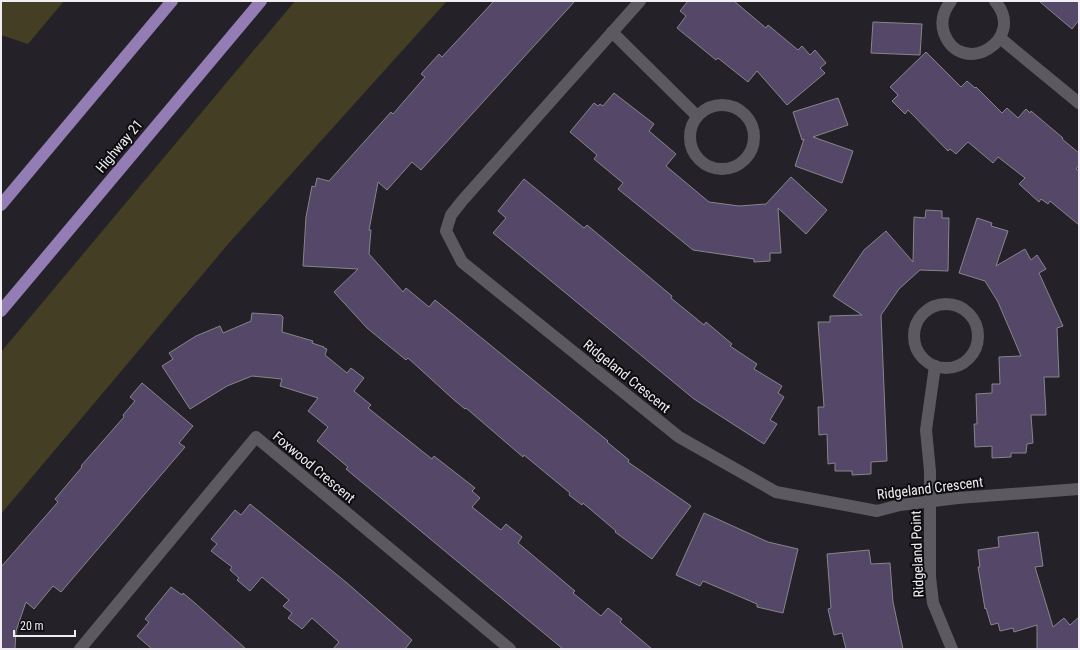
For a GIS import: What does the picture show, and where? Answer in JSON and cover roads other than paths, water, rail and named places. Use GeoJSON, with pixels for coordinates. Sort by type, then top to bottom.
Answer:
{"type":"FeatureCollection","features":[{"type":"Feature","properties":{"kind":"main road"},"geometry":{"type":"LineString","coordinates":[[1,205],[172,1]]}},
{"type":"Feature","properties":{"kind":"main road","name":"Highway 21"},"geometry":{"type":"LineString","coordinates":[[1,311],[261,1]]}},
{"type":"Feature","properties":{"kind":"street","name":"Ridgeland Crescent"},"geometry":{"type":"LineString","coordinates":[[640,1],[451,215],[446,231],[462,262],[680,437],[776,492],[877,511],[900,505],[958,498],[1079,489]]}},
{"type":"Feature","properties":{"kind":"street"},"geometry":{"type":"LineString","coordinates":[[951,1],[942,18],[946,39],[953,47],[963,52],[974,54],[984,52],[993,46],[1000,38],[1004,29],[1004,19],[1001,10],[995,1]]}},
{"type":"Feature","properties":{"kind":"street"},"geometry":{"type":"LineString","coordinates":[[612,32],[697,116]]}},
{"type":"Feature","properties":{"kind":"street"},"geometry":{"type":"LineString","coordinates":[[1000,38],[1079,103]]}},
{"type":"Feature","properties":{"kind":"street"},"geometry":{"type":"LineString","coordinates":[[726,105],[737,108],[745,114],[752,123],[755,134],[754,144],[750,154],[743,163],[734,168],[723,170],[703,164],[691,147],[690,136],[692,126],[697,116],[716,106],[726,105]]}},
{"type":"Feature","properties":{"kind":"street"},"geometry":{"type":"LineString","coordinates":[[948,303],[957,305],[972,316],[978,333],[978,342],[970,358],[962,364],[953,367],[935,366],[927,362],[916,348],[914,329],[923,313],[930,307],[948,303]]}},
{"type":"Feature","properties":{"kind":"street","name":"Ridgeland Point"},"geometry":{"type":"LineString","coordinates":[[935,366],[926,430],[930,471],[930,563],[933,603],[952,649]]}},
{"type":"Feature","properties":{"kind":"street","name":"Foxwood Crescent"},"geometry":{"type":"LineString","coordinates":[[80,649],[256,437],[510,649]]}}]}
